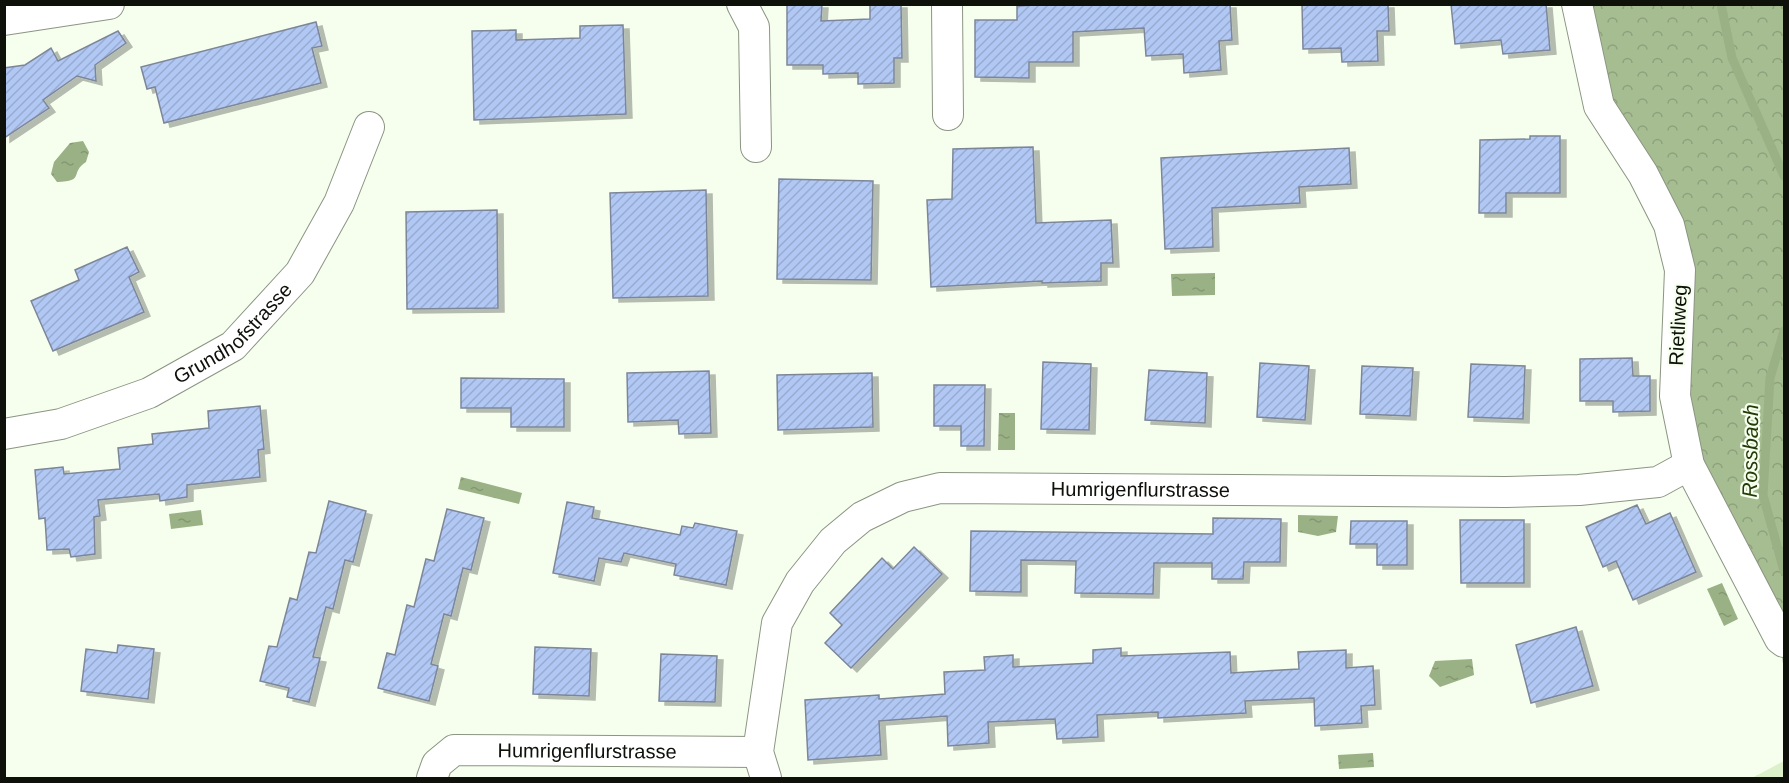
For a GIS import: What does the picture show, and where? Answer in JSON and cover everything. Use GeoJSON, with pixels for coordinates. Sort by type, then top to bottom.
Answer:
{"type":"FeatureCollection","features":[{"type":"Feature","properties":{"kind":"street"},"geometry":{"type":"LineString","coordinates":[[4,20],[110,4]]}},
{"type":"Feature","properties":{"kind":"street"},"geometry":{"type":"LineString","coordinates":[[742,4],[754,27],[756,147]]}},
{"type":"Feature","properties":{"kind":"street","name":"Rietliweg"},"geometry":{"type":"LineString","coordinates":[[1578,4],[1599,106],[1643,174],[1669,225],[1680,270],[1675,396],[1689,465],[1780,639],[1785,642]]}},
{"type":"Feature","properties":{"kind":"street"},"geometry":{"type":"LineString","coordinates":[[948,115],[950,5]]}},
{"type":"Feature","properties":{"kind":"street","name":"Grundhofstrasse"},"geometry":{"type":"LineString","coordinates":[[4,434],[61,424],[149,393],[232,346],[300,273],[339,202],[369,127]]}},
{"type":"Feature","properties":{"kind":"street","name":"Humrigenflurstrasse"},"geometry":{"type":"LineString","coordinates":[[432,778],[437,764],[454,750],[762,765],[777,623],[800,582],[833,541],[862,517],[903,497],[940,488],[1494,492],[1579,490],[1658,482],[1689,465]]}},
{"type":"Feature","properties":{"kind":"green space"},"geometry":{"type":"Polygon","coordinates":[[[1577,5],[1784,5],[1784,672],[1780,639],[1689,465],[1680,270],[1599,106],[1577,5]]]}},
{"type":"Feature","properties":{"kind":"green space"},"geometry":{"type":"Polygon","coordinates":[[[1784,761],[1784,778],[1752,778],[1784,761]]]}},
{"type":"Feature","properties":{"kind":"water"},"geometry":{"type":"Polygon","coordinates":[[[83,141],[89,152],[86,162],[74,178],[57,182],[51,174],[54,162],[70,143],[83,141]]]}},
{"type":"Feature","properties":{"kind":"water"},"geometry":{"type":"Polygon","coordinates":[[[1215,273],[1215,295],[1172,296],[1171,274],[1215,273]]]}},
{"type":"Feature","properties":{"kind":"water"},"geometry":{"type":"Polygon","coordinates":[[[999,413],[1015,413],[1015,450],[998,450],[999,413]]]}},
{"type":"Feature","properties":{"kind":"water"},"geometry":{"type":"Polygon","coordinates":[[[461,477],[522,493],[519,504],[458,489],[461,477]]]}},
{"type":"Feature","properties":{"kind":"water"},"geometry":{"type":"Polygon","coordinates":[[[201,510],[203,525],[171,529],[169,514],[201,510]]]}},
{"type":"Feature","properties":{"kind":"water"},"geometry":{"type":"Polygon","coordinates":[[[1298,515],[1338,516],[1336,532],[1318,536],[1298,532],[1298,515]]]}},
{"type":"Feature","properties":{"kind":"water"},"geometry":{"type":"Polygon","coordinates":[[[1722,583],[1738,619],[1724,626],[1707,589],[1722,583]]]}},
{"type":"Feature","properties":{"kind":"water"},"geometry":{"type":"Polygon","coordinates":[[[1472,659],[1474,675],[1440,687],[1429,676],[1435,661],[1472,659]]]}},
{"type":"Feature","properties":{"kind":"water"},"geometry":{"type":"Polygon","coordinates":[[[1373,753],[1374,767],[1339,769],[1338,755],[1373,753]]]}},
{"type":"Feature","properties":{"kind":"building"},"geometry":{"type":"Polygon","coordinates":[[[787,4],[822,4],[821,21],[870,19],[870,4],[901,4],[902,58],[894,58],[894,83],[858,84],[858,73],[823,74],[823,65],[787,65],[787,4]]]}},
{"type":"Feature","properties":{"kind":"building"},"geometry":{"type":"Polygon","coordinates":[[[1230,4],[1232,40],[1219,41],[1221,70],[1184,73],[1183,54],[1146,56],[1144,28],[1073,32],[1073,62],[1029,62],[1029,78],[975,77],[975,20],[1017,20],[1017,6],[1230,4]]]}},
{"type":"Feature","properties":{"kind":"building"},"geometry":{"type":"Polygon","coordinates":[[[1302,4],[1388,4],[1389,31],[1377,31],[1378,61],[1342,62],[1341,48],[1303,49],[1302,4]]]}},
{"type":"Feature","properties":{"kind":"building"},"geometry":{"type":"Polygon","coordinates":[[[1451,4],[1546,4],[1550,50],[1503,54],[1501,40],[1455,44],[1451,4]]]}},
{"type":"Feature","properties":{"kind":"building"},"geometry":{"type":"Polygon","coordinates":[[[316,22],[322,46],[312,48],[321,83],[164,123],[155,87],[147,89],[141,67],[316,22]]]}},
{"type":"Feature","properties":{"kind":"building"},"geometry":{"type":"Polygon","coordinates":[[[623,25],[626,114],[474,120],[472,31],[516,30],[516,40],[580,38],[580,26],[623,25]]]}},
{"type":"Feature","properties":{"kind":"building"},"geometry":{"type":"Polygon","coordinates":[[[118,31],[126,43],[95,65],[96,81],[77,76],[43,100],[49,108],[4,138],[4,68],[25,65],[51,48],[58,61],[118,31]]]}},
{"type":"Feature","properties":{"kind":"building"},"geometry":{"type":"Polygon","coordinates":[[[1530,136],[1560,136],[1560,193],[1506,193],[1506,213],[1479,213],[1480,140],[1530,139],[1530,136]]]}},
{"type":"Feature","properties":{"kind":"building"},"geometry":{"type":"Polygon","coordinates":[[[1033,147],[1036,223],[1111,220],[1113,263],[1101,263],[1101,281],[1042,283],[1042,281],[931,287],[927,200],[952,199],[953,149],[1033,147]]]}},
{"type":"Feature","properties":{"kind":"building"},"geometry":{"type":"Polygon","coordinates":[[[1349,148],[1351,184],[1299,187],[1300,203],[1212,208],[1213,247],[1165,249],[1161,158],[1349,148]]]}},
{"type":"Feature","properties":{"kind":"building"},"geometry":{"type":"Polygon","coordinates":[[[779,179],[873,181],[871,280],[777,279],[779,179]]]}},
{"type":"Feature","properties":{"kind":"building"},"geometry":{"type":"Polygon","coordinates":[[[706,190],[708,296],[613,298],[610,193],[706,190]]]}},
{"type":"Feature","properties":{"kind":"building"},"geometry":{"type":"Polygon","coordinates":[[[497,210],[498,308],[407,309],[406,212],[497,210]]]}},
{"type":"Feature","properties":{"kind":"building"},"geometry":{"type":"Polygon","coordinates":[[[127,247],[139,272],[129,277],[144,312],[53,351],[31,301],[79,280],[75,270],[127,247]]]}},
{"type":"Feature","properties":{"kind":"building"},"geometry":{"type":"Polygon","coordinates":[[[1632,358],[1633,376],[1650,376],[1650,411],[1613,412],[1613,401],[1580,401],[1580,359],[1632,358]]]}},
{"type":"Feature","properties":{"kind":"building"},"geometry":{"type":"Polygon","coordinates":[[[1043,362],[1091,364],[1089,430],[1041,429],[1043,362]]]}},
{"type":"Feature","properties":{"kind":"building"},"geometry":{"type":"Polygon","coordinates":[[[1260,363],[1309,366],[1305,420],[1257,417],[1260,363]]]}},
{"type":"Feature","properties":{"kind":"building"},"geometry":{"type":"Polygon","coordinates":[[[1471,364],[1525,366],[1523,419],[1468,417],[1471,364]]]}},
{"type":"Feature","properties":{"kind":"building"},"geometry":{"type":"Polygon","coordinates":[[[1362,366],[1413,368],[1410,416],[1360,414],[1362,366]]]}},
{"type":"Feature","properties":{"kind":"building"},"geometry":{"type":"Polygon","coordinates":[[[1149,370],[1207,373],[1205,423],[1145,420],[1149,370]]]}},
{"type":"Feature","properties":{"kind":"building"},"geometry":{"type":"Polygon","coordinates":[[[709,371],[711,433],[679,434],[678,420],[628,422],[627,373],[709,371]]]}},
{"type":"Feature","properties":{"kind":"building"},"geometry":{"type":"Polygon","coordinates":[[[872,373],[873,427],[778,430],[777,375],[872,373]]]}},
{"type":"Feature","properties":{"kind":"building"},"geometry":{"type":"Polygon","coordinates":[[[461,378],[564,379],[564,427],[511,427],[511,408],[461,408],[461,378]]]}},
{"type":"Feature","properties":{"kind":"building"},"geometry":{"type":"Polygon","coordinates":[[[934,385],[985,385],[984,446],[961,446],[961,426],[934,426],[934,385]]]}},
{"type":"Feature","properties":{"kind":"building"},"geometry":{"type":"Polygon","coordinates":[[[260,406],[264,449],[258,450],[260,477],[187,485],[187,497],[160,501],[159,494],[98,500],[100,516],[94,517],[95,554],[71,557],[69,549],[47,550],[45,518],[39,519],[35,470],[63,467],[64,474],[120,469],[118,448],[153,444],[152,434],[209,428],[208,411],[260,406]]]}},
{"type":"Feature","properties":{"kind":"building"},"geometry":{"type":"Polygon","coordinates":[[[329,501],[366,511],[353,562],[345,560],[333,609],[326,607],[313,657],[320,658],[309,702],[287,697],[289,688],[260,681],[269,646],[277,647],[290,598],[297,600],[309,552],[316,553],[329,501]]]}},
{"type":"Feature","properties":{"kind":"building"},"geometry":{"type":"Polygon","coordinates":[[[567,502],[594,507],[592,518],[680,535],[682,526],[693,528],[695,523],[737,531],[726,585],[674,575],[676,564],[624,553],[621,562],[599,558],[594,581],[553,573],[567,502]]]}},
{"type":"Feature","properties":{"kind":"building"},"geometry":{"type":"Polygon","coordinates":[[[1637,505],[1646,524],[1670,513],[1696,572],[1633,600],[1616,561],[1603,567],[1586,527],[1637,505]]]}},
{"type":"Feature","properties":{"kind":"building"},"geometry":{"type":"Polygon","coordinates":[[[447,509],[484,518],[471,570],[463,568],[451,616],[444,614],[431,664],[438,666],[429,701],[378,688],[387,653],[395,655],[407,605],[414,607],[426,559],[434,561],[447,509]]]}},
{"type":"Feature","properties":{"kind":"building"},"geometry":{"type":"Polygon","coordinates":[[[1213,518],[1281,519],[1280,562],[1244,562],[1243,579],[1212,579],[1212,563],[1154,563],[1153,594],[1075,593],[1076,561],[1021,560],[1021,592],[970,591],[971,531],[1213,534],[1213,518]]]}},
{"type":"Feature","properties":{"kind":"building"},"geometry":{"type":"Polygon","coordinates":[[[1460,520],[1524,520],[1524,583],[1461,583],[1460,520]]]}},
{"type":"Feature","properties":{"kind":"building"},"geometry":{"type":"Polygon","coordinates":[[[1351,521],[1407,521],[1407,565],[1377,565],[1377,544],[1350,544],[1351,521]]]}},
{"type":"Feature","properties":{"kind":"building"},"geometry":{"type":"Polygon","coordinates":[[[914,547],[942,574],[851,668],[825,643],[842,625],[830,613],[882,558],[893,569],[914,547]]]}},
{"type":"Feature","properties":{"kind":"building"},"geometry":{"type":"Polygon","coordinates":[[[1576,627],[1593,686],[1531,703],[1516,645],[1576,627]]]}},
{"type":"Feature","properties":{"kind":"building"},"geometry":{"type":"Polygon","coordinates":[[[118,645],[154,649],[148,699],[81,691],[86,649],[117,653],[118,645]]]}},
{"type":"Feature","properties":{"kind":"building"},"geometry":{"type":"Polygon","coordinates":[[[535,647],[591,649],[589,696],[533,694],[535,647]]]}},
{"type":"Feature","properties":{"kind":"building"},"geometry":{"type":"Polygon","coordinates":[[[1121,648],[1121,656],[1230,652],[1231,673],[1299,669],[1298,652],[1346,650],[1346,668],[1373,666],[1375,705],[1361,706],[1362,723],[1315,726],[1314,698],[1245,701],[1246,713],[1158,718],[1158,712],[1097,715],[1098,737],[1057,739],[1055,719],[988,722],[989,743],[948,746],[947,716],[879,721],[881,755],[808,760],[805,700],[879,695],[879,699],[945,694],[944,672],[985,670],[984,657],[1013,655],[1013,667],[1093,663],[1093,650],[1121,648]]]}},
{"type":"Feature","properties":{"kind":"building"},"geometry":{"type":"Polygon","coordinates":[[[661,654],[717,656],[715,702],[659,701],[661,654]]]}},
{"type":"Feature","properties":{"kind":"waterway","name":"Rossbach"},"geometry":{"type":"LineString","coordinates":[[1721,4],[1732,58],[1784,176]]}},
{"type":"Feature","properties":{"kind":"waterway","name":"Rossbach"},"geometry":{"type":"LineString","coordinates":[[1784,331],[1770,378],[1763,495],[1784,571]]}}]}
